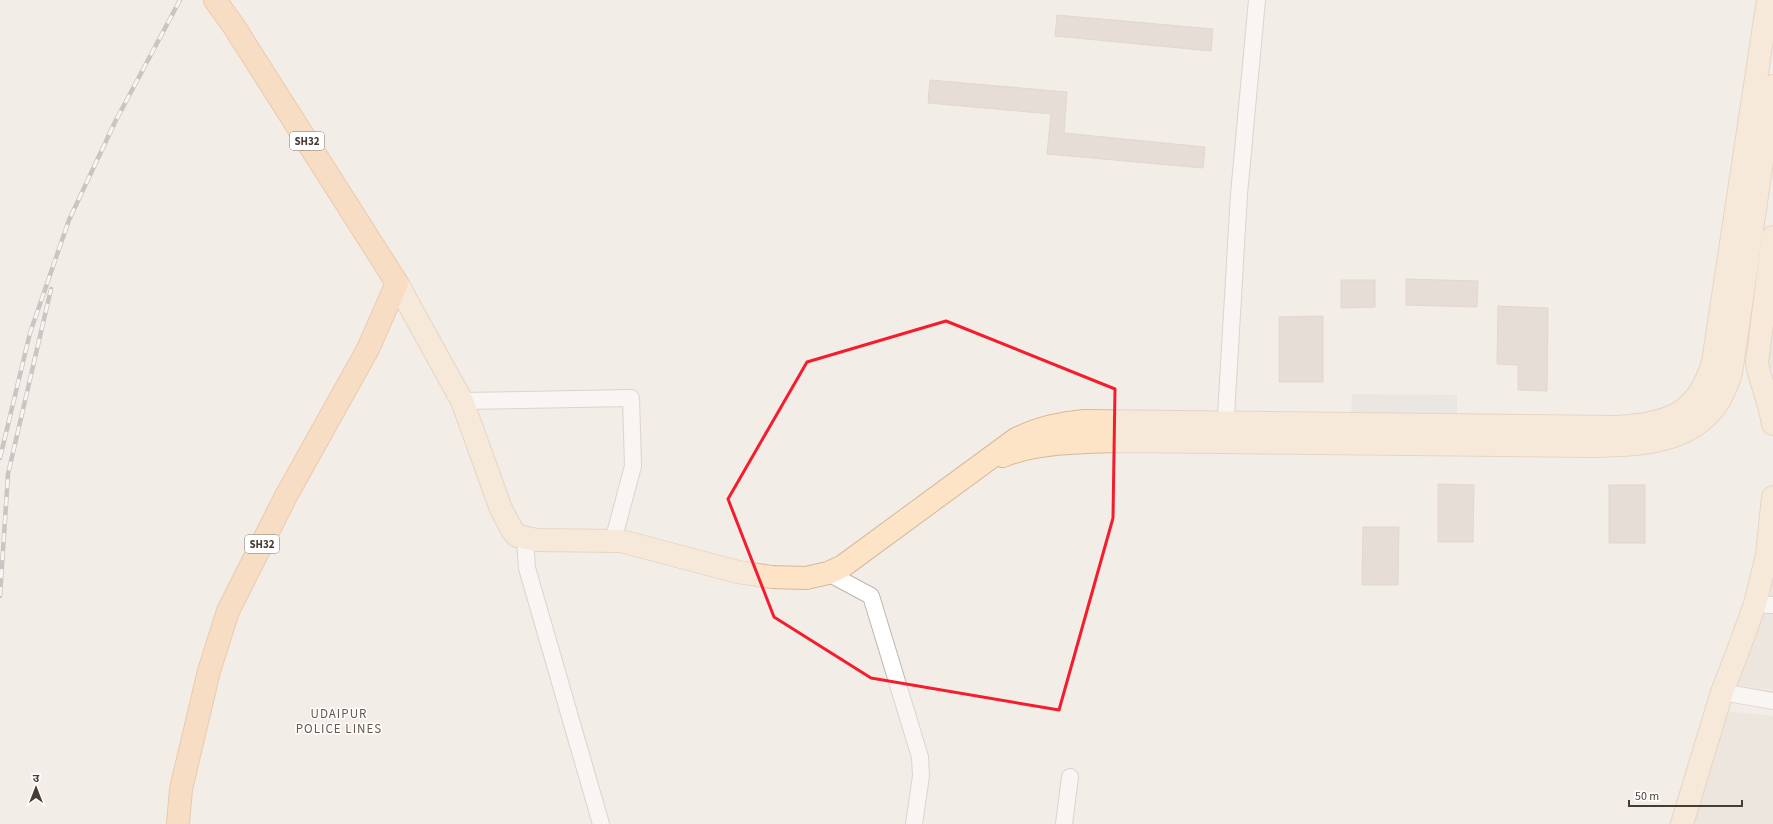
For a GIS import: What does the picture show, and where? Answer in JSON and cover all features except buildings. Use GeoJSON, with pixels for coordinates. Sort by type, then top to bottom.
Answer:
{"type":"FeatureCollection","features":[{"type":"Feature","properties":{"kind":"main road","name":"SH32"},"geometry":{"type":"LineString","coordinates":[[178,824],[181,789],[209,671],[228,611],[286,496],[368,349],[398,283],[233,25],[215,0]]}},
{"type":"Feature","properties":{"kind":"street"},"geometry":{"type":"LineString","coordinates":[[1225,432],[1240,194],[1257,0]]}},
{"type":"Feature","properties":{"kind":"street"},"geometry":{"type":"LineString","coordinates":[[1225,432],[1617,427],[1658,422],[1674,416],[1687,407],[1705,385],[1710,373],[1715,351],[1769,3]]}},
{"type":"Feature","properties":{"kind":"street"},"geometry":{"type":"LineString","coordinates":[[398,283],[462,401],[501,509],[512,530],[517,536],[551,540],[614,540],[757,576],[806,578],[828,573],[843,566],[1016,439],[1030,432],[1048,426],[1084,421],[1225,432],[1590,446],[1622,445],[1664,440],[1681,434],[1696,426],[1707,417],[1719,401],[1731,373],[1773,86]]}},
{"type":"Feature","properties":{"kind":"street"},"geometry":{"type":"LineString","coordinates":[[1773,237],[1757,363],[1766,378],[1773,424]]}},
{"type":"Feature","properties":{"kind":"street"},"geometry":{"type":"LineString","coordinates":[[462,401],[631,398],[633,466],[614,540]]}},
{"type":"Feature","properties":{"kind":"street"},"geometry":{"type":"LineString","coordinates":[[1682,824],[1722,692],[1738,651],[1764,605],[1773,497]]}},
{"type":"Feature","properties":{"kind":"street"},"geometry":{"type":"LineString","coordinates":[[525,538],[527,568],[601,824]]}},
{"type":"Feature","properties":{"kind":"street"},"geometry":{"type":"LineString","coordinates":[[828,573],[871,596],[920,757],[921,776],[914,824]]}},
{"type":"Feature","properties":{"kind":"street"},"geometry":{"type":"LineString","coordinates":[[1722,692],[1773,701]]}},
{"type":"Feature","properties":{"kind":"street"},"geometry":{"type":"LineString","coordinates":[[1064,824],[1070,777]]}},
{"type":"Feature","properties":{"kind":"highlighted area"},"geometry":{"type":"Polygon","coordinates":[[[946,321],[1115,389],[1113,518],[1059,710],[871,678],[774,617],[728,499],[807,362],[946,321]]]}},
{"type":"Feature","properties":{"kind":"shaded area"},"geometry":{"type":"Polygon","coordinates":[[[1773,298],[1773,370],[1764,361],[1773,298]]]}},
{"type":"Feature","properties":{"kind":"shaded area"},"geometry":{"type":"Polygon","coordinates":[[[1352,394],[1457,395],[1457,415],[1351,414],[1352,394]]]}},
{"type":"Feature","properties":{"kind":"shaded area"},"geometry":{"type":"Polygon","coordinates":[[[1773,571],[1773,691],[1731,684],[1770,597],[1773,571]]]}},
{"type":"Feature","properties":{"kind":"shaded area"},"geometry":{"type":"Polygon","coordinates":[[[1726,711],[1773,716],[1773,824],[1690,824],[1726,711]]]}},
{"type":"Feature","properties":{"kind":"railway"},"geometry":{"type":"LineString","coordinates":[[0,458],[30,333],[69,220],[115,122],[180,0]]}},
{"type":"Feature","properties":{"kind":"railway"},"geometry":{"type":"LineString","coordinates":[[0,596],[8,474],[51,289]]}},
{"type":"Feature","properties":{"kind":"district","name":"UDAIPUR POLICE LINES"},"geometry":{"type":"Point","coordinates":[339,722]}}]}
